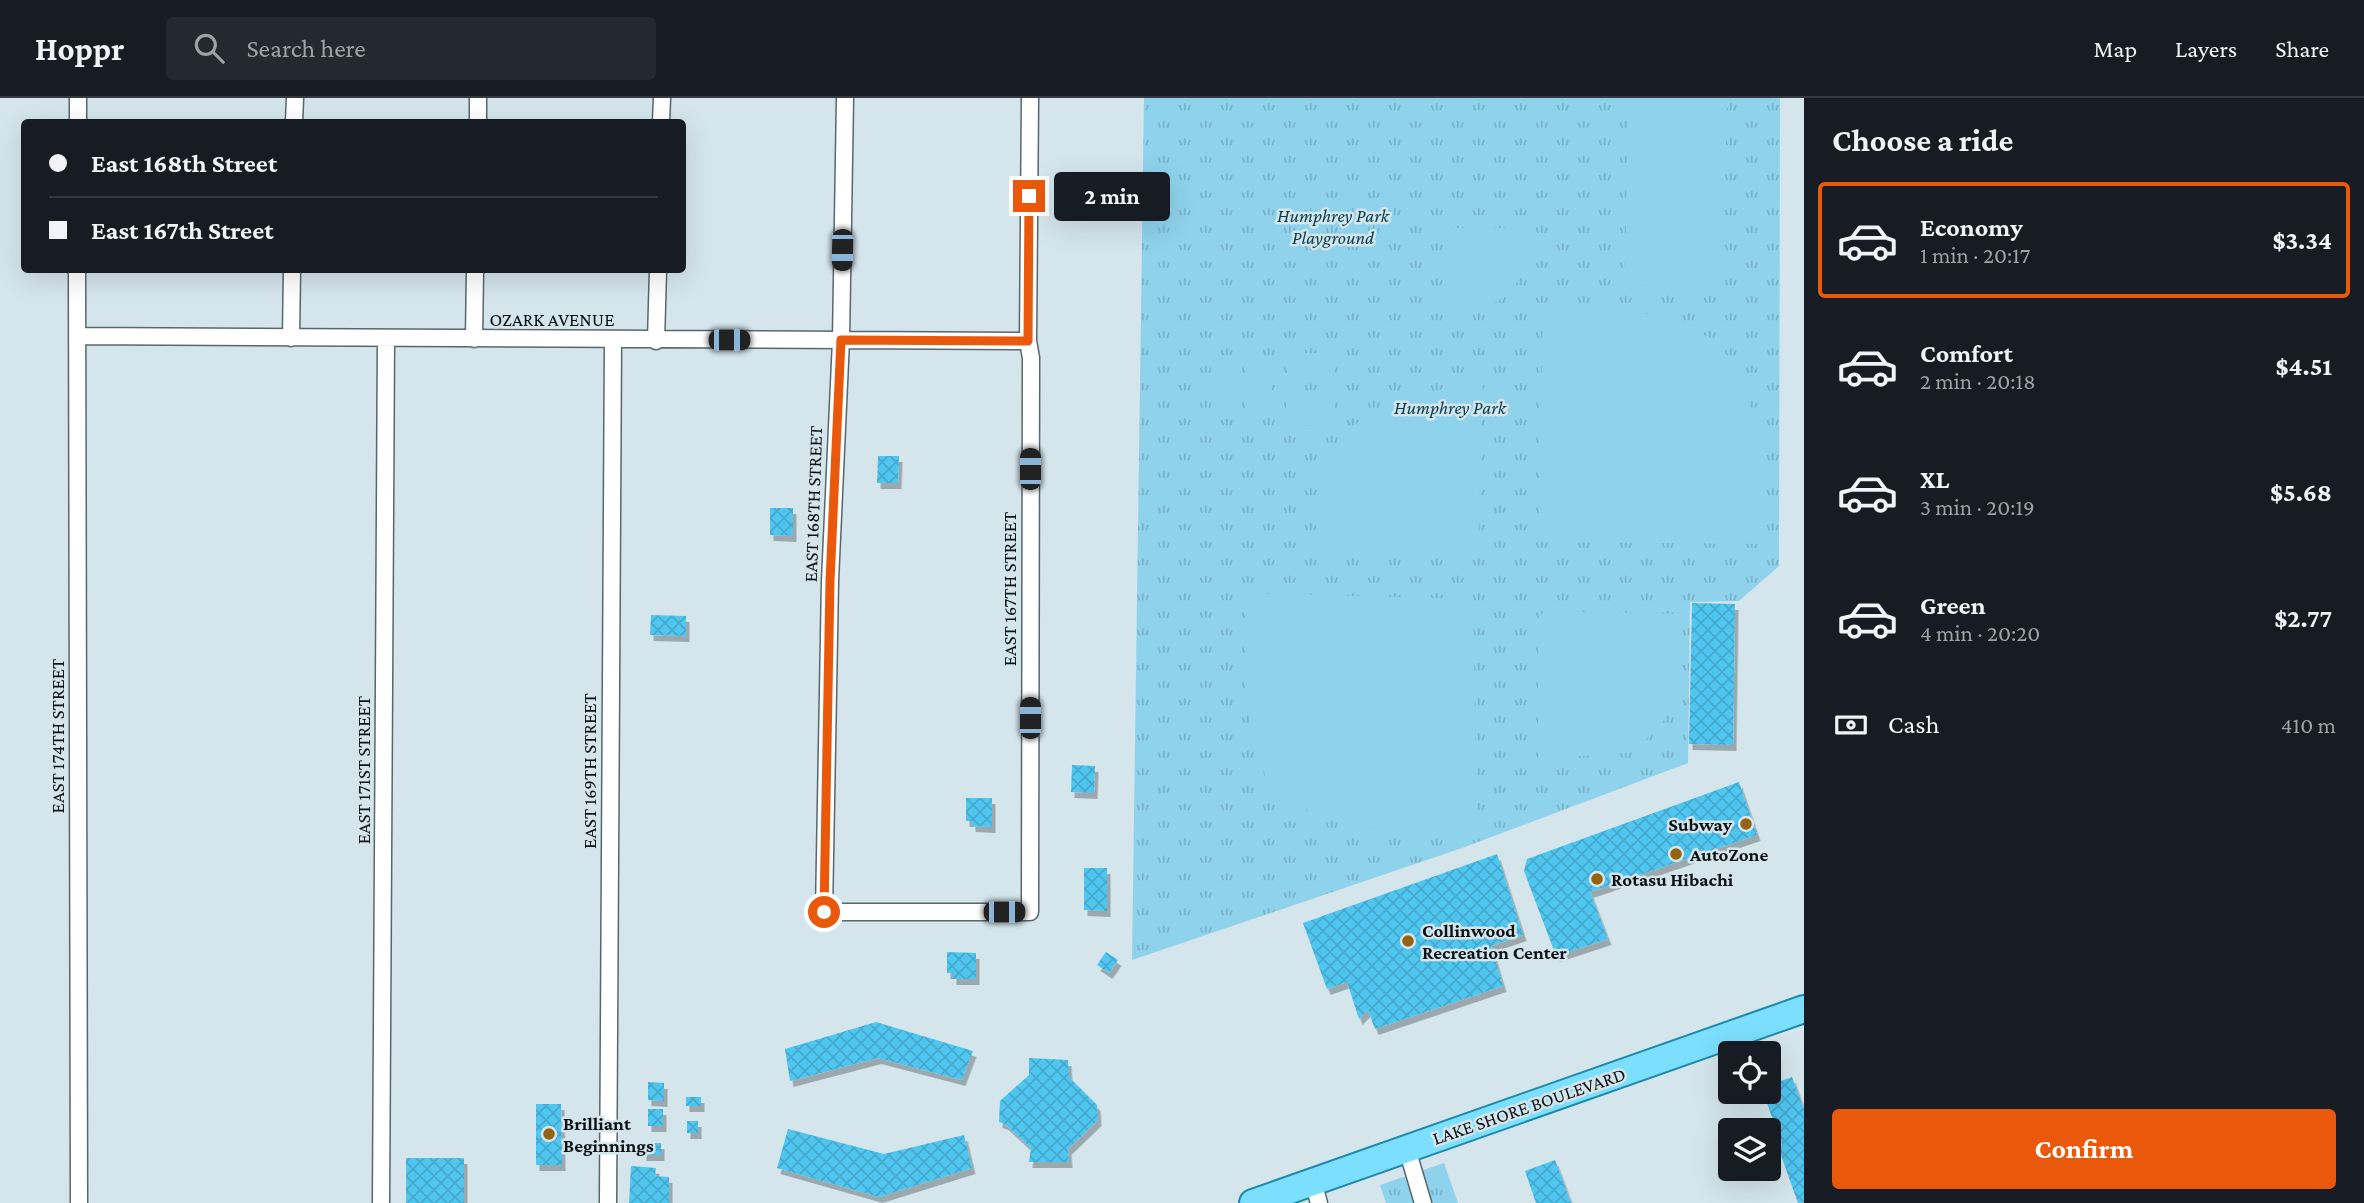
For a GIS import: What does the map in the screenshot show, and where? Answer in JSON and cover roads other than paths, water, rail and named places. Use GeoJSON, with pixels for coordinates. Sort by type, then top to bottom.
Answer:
{"type":"FeatureCollection","features":[{"type":"Feature","properties":{"kind":"main road","name":"LAKE SHORE BOULEVARD"},"geometry":{"type":"LineString","coordinates":[[1253,1203],[1306,1194],[1407,1149],[1804,1009]]}},
{"type":"Feature","properties":{"kind":"street"},"geometry":{"type":"LineString","coordinates":[[78,98],[78,119]]}},
{"type":"Feature","properties":{"kind":"street"},"geometry":{"type":"LineString","coordinates":[[294,119],[295,98]]}},
{"type":"Feature","properties":{"kind":"street"},"geometry":{"type":"LineString","coordinates":[[478,98],[478,119]]}},
{"type":"Feature","properties":{"kind":"street"},"geometry":{"type":"LineString","coordinates":[[662,98],[662,119]]}},
{"type":"Feature","properties":{"kind":"street","name":"EAST 168TH STREET"},"geometry":{"type":"LineString","coordinates":[[845,98],[841,340],[830,581],[824,912],[1030,912]]}},
{"type":"Feature","properties":{"kind":"street","name":"EAST 167TH STREET"},"geometry":{"type":"LineString","coordinates":[[1030,98],[1030,912]]}},
{"type":"Feature","properties":{"kind":"street","name":"EAST 174TH STREET"},"geometry":{"type":"LineString","coordinates":[[77,273],[79,1203]]}},
{"type":"Feature","properties":{"kind":"street"},"geometry":{"type":"LineString","coordinates":[[291,338],[292,273]]}},
{"type":"Feature","properties":{"kind":"street"},"geometry":{"type":"LineString","coordinates":[[474,339],[475,273]]}},
{"type":"Feature","properties":{"kind":"street"},"geometry":{"type":"LineString","coordinates":[[656,341],[658,273]]}},
{"type":"Feature","properties":{"kind":"street","name":"OZARK AVENUE"},"geometry":{"type":"LineString","coordinates":[[77,336],[1028,341]]}},
{"type":"Feature","properties":{"kind":"street","name":"EAST 171ST STREET"},"geometry":{"type":"LineString","coordinates":[[382,1203],[386,338]]}},
{"type":"Feature","properties":{"kind":"street","name":"EAST 169TH STREET"},"geometry":{"type":"LineString","coordinates":[[608,1203],[613,340]]}},
{"type":"Feature","properties":{"kind":"street"},"geometry":{"type":"LineString","coordinates":[[1407,1149],[1423,1203]]}},
{"type":"Feature","properties":{"kind":"place","name":"Subway"},"geometry":{"type":"Point","coordinates":[1746,824]}},
{"type":"Feature","properties":{"kind":"place","name":"AutoZone"},"geometry":{"type":"Point","coordinates":[1676,854]}},
{"type":"Feature","properties":{"kind":"place","name":"Rotasu Hibachi"},"geometry":{"type":"Point","coordinates":[1597,879]}},
{"type":"Feature","properties":{"kind":"place","name":"Collinwood Recreation Center"},"geometry":{"type":"Point","coordinates":[1408,941]}},
{"type":"Feature","properties":{"kind":"place","name":"Brilliant Beginnings"},"geometry":{"type":"Point","coordinates":[549,1134]}},
{"type":"Feature","properties":{"kind":"park label","name":"Humphrey Park Playground"},"geometry":{"type":"Point","coordinates":[1333,226]}},
{"type":"Feature","properties":{"kind":"park label","name":"Humphrey Park"},"geometry":{"type":"Point","coordinates":[1450,407]}}]}
